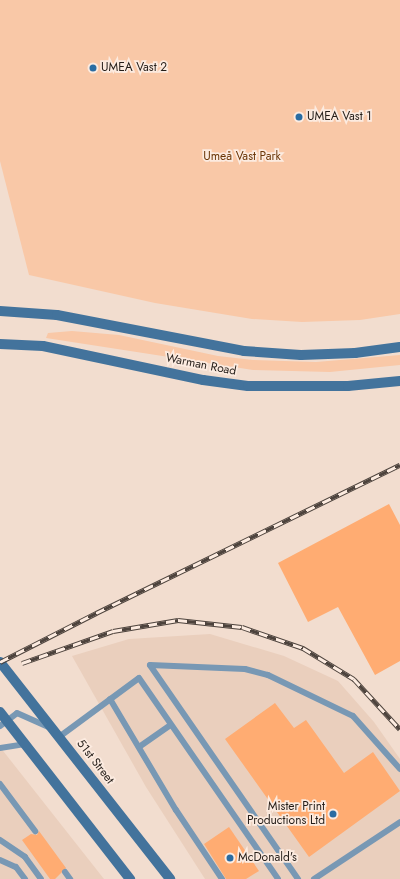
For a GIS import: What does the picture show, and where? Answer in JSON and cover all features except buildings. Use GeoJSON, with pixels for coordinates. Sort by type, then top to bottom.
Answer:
{"type":"FeatureCollection","features":[{"type":"Feature","properties":{"kind":"main road","name":"Warman Road"},"geometry":{"type":"LineString","coordinates":[[0,311],[57,315],[244,351],[300,355],[355,353],[400,347]]}},
{"type":"Feature","properties":{"kind":"main road","name":"Warman Road"},"geometry":{"type":"LineString","coordinates":[[0,344],[44,346],[203,380],[248,386],[348,386],[400,381]]}},
{"type":"Feature","properties":{"kind":"main road","name":"51st Street"},"geometry":{"type":"LineString","coordinates":[[0,662],[170,879]]}},
{"type":"Feature","properties":{"kind":"main road"},"geometry":{"type":"LineString","coordinates":[[0,712],[3,724],[25,744],[130,879]]}},
{"type":"Feature","properties":{"kind":"lane"},"geometry":{"type":"LineString","coordinates":[[298,879],[150,665],[245,669],[268,675],[354,716],[400,769]]}},
{"type":"Feature","properties":{"kind":"lane"},"geometry":{"type":"LineString","coordinates":[[59,737],[139,678],[170,725],[278,879]]}},
{"type":"Feature","properties":{"kind":"lane"},"geometry":{"type":"LineString","coordinates":[[110,699],[138,747],[222,879]]}},
{"type":"Feature","properties":{"kind":"lane"},"geometry":{"type":"LineString","coordinates":[[3,724],[17,713],[52,728]]}},
{"type":"Feature","properties":{"kind":"lane"},"geometry":{"type":"LineString","coordinates":[[138,747],[170,725]]}},
{"type":"Feature","properties":{"kind":"lane"},"geometry":{"type":"LineString","coordinates":[[0,748],[25,744]]}},
{"type":"Feature","properties":{"kind":"lane"},"geometry":{"type":"LineString","coordinates":[[0,784],[35,831]]}},
{"type":"Feature","properties":{"kind":"lane"},"geometry":{"type":"LineString","coordinates":[[314,879],[400,822]]}},
{"type":"Feature","properties":{"kind":"lane"},"geometry":{"type":"LineString","coordinates":[[0,840],[25,857],[41,879]]}},
{"type":"Feature","properties":{"kind":"lane"},"geometry":{"type":"LineString","coordinates":[[0,860],[16,867],[25,879]]}},
{"type":"Feature","properties":{"kind":"lane"},"geometry":{"type":"LineString","coordinates":[[65,872],[70,879]]}},
{"type":"Feature","properties":{"kind":"shaded area"},"geometry":{"type":"Polygon","coordinates":[[[210,634],[284,656],[338,681],[374,722],[400,759],[400,879],[205,879],[146,787],[72,656],[129,639],[210,634]]]}},
{"type":"Feature","properties":{"kind":"shaded area"},"geometry":{"type":"Polygon","coordinates":[[[0,747],[104,879],[0,879],[0,747]]]}},
{"type":"Feature","properties":{"kind":"green space","name":"Umeå Vast Park"},"geometry":{"type":"Polygon","coordinates":[[[0,0],[400,0],[400,314],[360,320],[302,322],[252,319],[155,303],[29,275],[0,161],[0,0]]]}},
{"type":"Feature","properties":{"kind":"green space"},"geometry":{"type":"Polygon","coordinates":[[[72,331],[119,335],[218,356],[253,360],[316,362],[400,355],[400,365],[330,372],[253,370],[46,338],[48,333],[72,331]]]}},
{"type":"Feature","properties":{"kind":"railway"},"geometry":{"type":"LineString","coordinates":[[0,662],[96,613],[400,465]]}},
{"type":"Feature","properties":{"kind":"railway"},"geometry":{"type":"LineString","coordinates":[[22,663],[113,631],[178,620],[242,627],[303,648],[354,679],[400,729]]}},
{"type":"Feature","properties":{"kind":"place","name":"UMEA Vast 2"},"geometry":{"type":"Point","coordinates":[93,68]}},
{"type":"Feature","properties":{"kind":"place","name":"UMEA Vast 1"},"geometry":{"type":"Point","coordinates":[299,117]}},
{"type":"Feature","properties":{"kind":"place","name":"Mister Print Productions Ltd"},"geometry":{"type":"Point","coordinates":[333,814]}},
{"type":"Feature","properties":{"kind":"place","name":"McDonald's"},"geometry":{"type":"Point","coordinates":[230,858]}}]}
